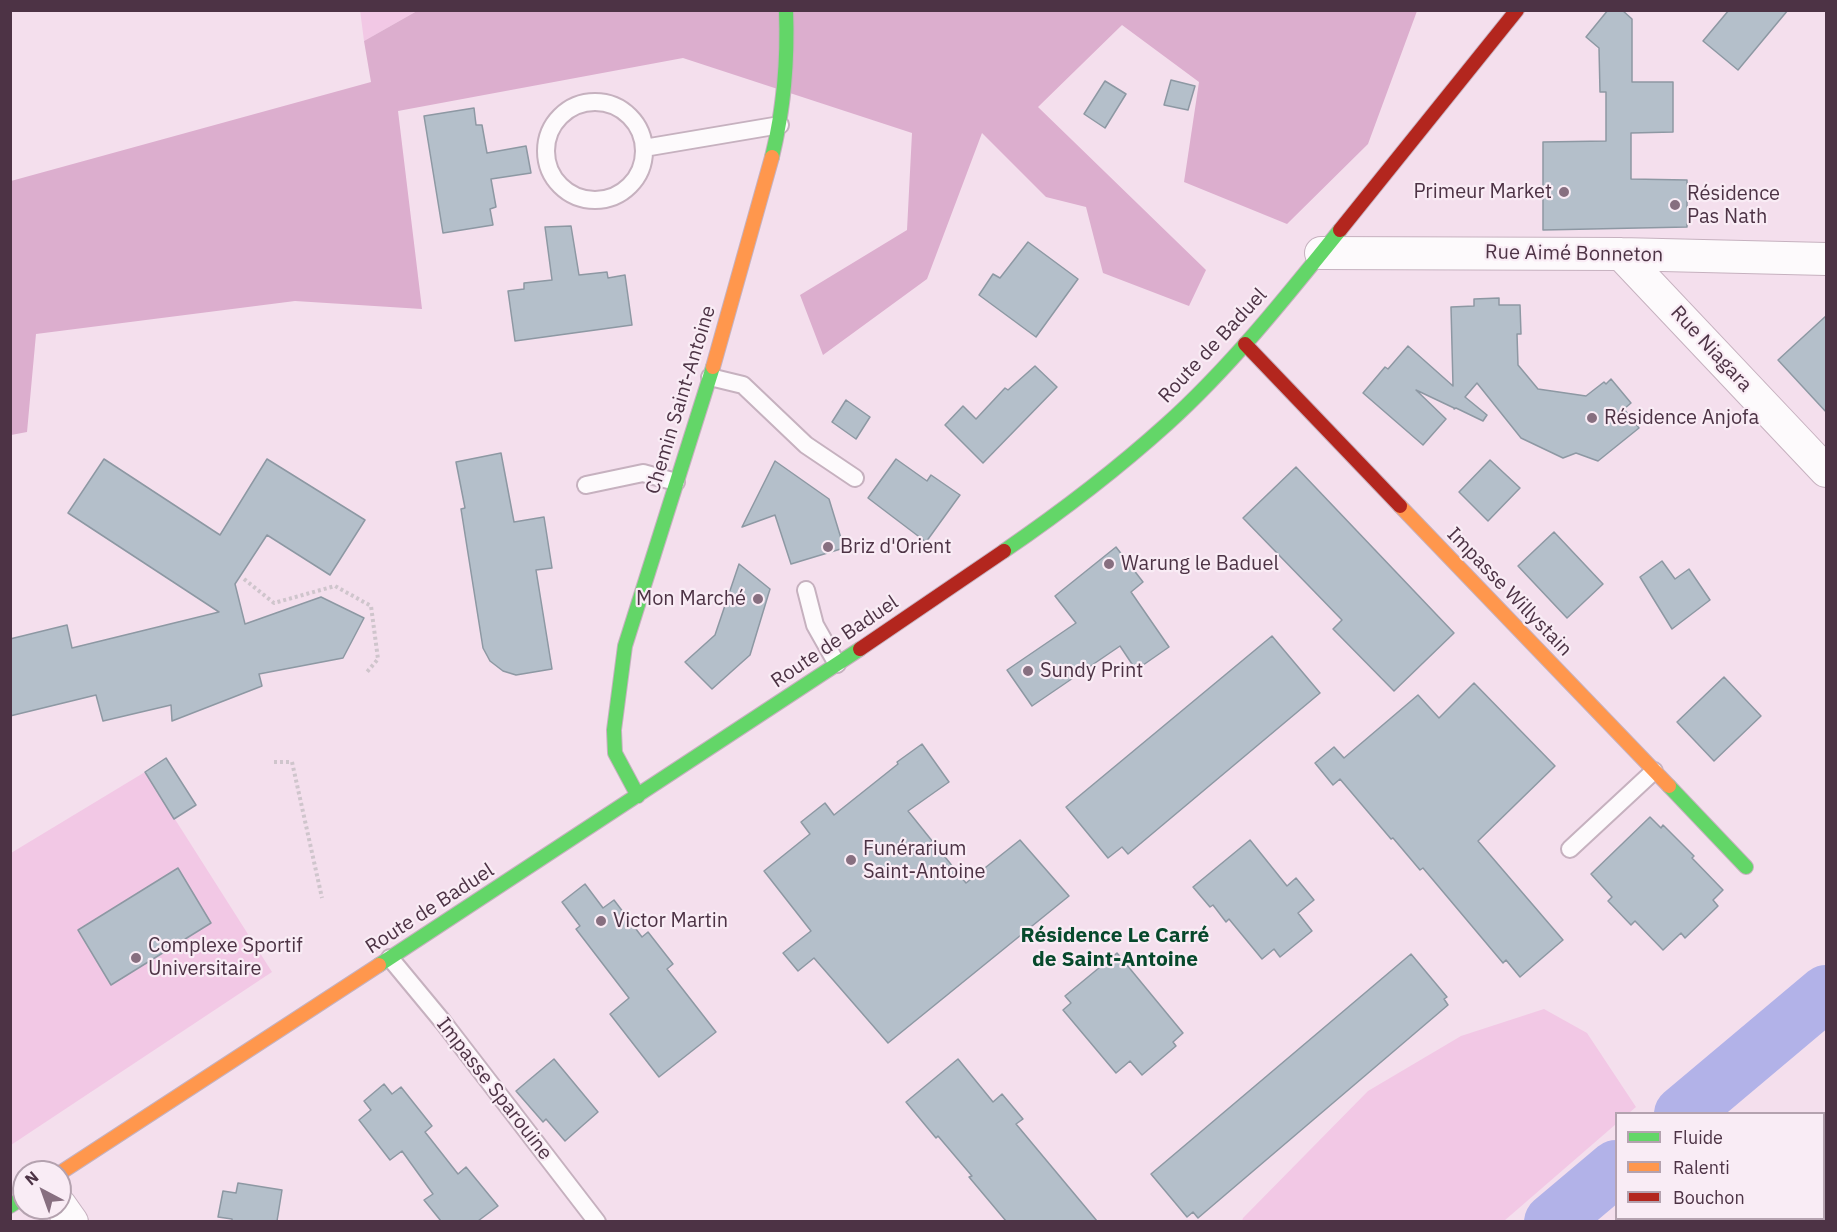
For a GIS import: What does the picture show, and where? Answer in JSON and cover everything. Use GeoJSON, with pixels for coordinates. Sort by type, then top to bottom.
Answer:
{"type":"FeatureCollection","features":[{"type":"Feature","properties":{"kind":"main road","name":"Chemin Saint-Antoine"},"geometry":{"type":"LineString","coordinates":[[638,796],[615,753],[614,730],[625,646],[710,377],[780,125],[788,50],[786,10]]}},
{"type":"Feature","properties":{"kind":"main road","name":"Route de Baduel"},"geometry":{"type":"LineString","coordinates":[[72,1165],[638,796],[1061,512],[1167,424],[1245,344],[1322,253],[1517,10]]}},
{"type":"Feature","properties":{"kind":"main road","name":"Impasse Willystain"},"geometry":{"type":"LineString","coordinates":[[1245,344],[1746,867]]}},
{"type":"Feature","properties":{"kind":"street","name":"Rue Aimé Bonneton"},"geometry":{"type":"LineString","coordinates":[[1322,253],[1621,254],[1827,260]]}},
{"type":"Feature","properties":{"kind":"street","name":"Rue Niagara"},"geometry":{"type":"LineString","coordinates":[[1621,254],[1827,471]]}},
{"type":"Feature","properties":{"kind":"lane"},"geometry":{"type":"LineString","coordinates":[[589,102],[605,103],[620,108],[633,118],[641,133],[644,148],[642,165],[635,179],[624,191],[609,198],[593,200],[577,197],[563,189],[553,176],[547,161],[546,145],[551,129],[560,116],[574,106],[589,102]]}},
{"type":"Feature","properties":{"kind":"lane"},"geometry":{"type":"LineString","coordinates":[[644,148],[780,125]]}},
{"type":"Feature","properties":{"kind":"lane"},"geometry":{"type":"LineString","coordinates":[[710,377],[743,385],[807,445],[855,478]]}},
{"type":"Feature","properties":{"kind":"lane"},"geometry":{"type":"LineString","coordinates":[[586,484],[643,473],[676,482]]}},
{"type":"Feature","properties":{"kind":"lane"},"geometry":{"type":"LineString","coordinates":[[806,590],[815,625],[837,664]]}},
{"type":"Feature","properties":{"kind":"lane"},"geometry":{"type":"LineString","coordinates":[[1570,849],[1654,771]]}},
{"type":"Feature","properties":{"kind":"lane","name":"Impasse Sparouine"},"geometry":{"type":"LineString","coordinates":[[390,958],[443,1022],[597,1221]]}},
{"type":"Feature","properties":{"kind":"path"},"geometry":{"type":"LineString","coordinates":[[244,579],[274,603],[335,586],[371,606],[378,659],[366,672]]}},
{"type":"Feature","properties":{"kind":"path"},"geometry":{"type":"LineString","coordinates":[[274,762],[292,762],[322,898]]}},
{"type":"Feature","properties":{"kind":"shaded area"},"geometry":{"type":"Polygon","coordinates":[[[360,10],[417,11],[364,41],[360,10]]]}},
{"type":"Feature","properties":{"kind":"shaded area"},"geometry":{"type":"Polygon","coordinates":[[[417,11],[1417,11],[1368,144],[1287,224],[1184,182],[1199,82],[1122,25],[1038,107],[1206,270],[1189,306],[1103,273],[1086,207],[1046,197],[982,133],[927,279],[823,355],[800,295],[907,230],[912,133],[683,58],[398,111],[422,309],[295,301],[36,334],[27,432],[11,435],[11,181],[371,82],[364,41],[417,11]]]}},
{"type":"Feature","properties":{"kind":"shaded area","name":"Complexe Sportif Universitaire"},"geometry":{"type":"Polygon","coordinates":[[[145,772],[272,972],[11,1145],[11,853],[145,772]]]}},
{"type":"Feature","properties":{"kind":"shaded area"},"geometry":{"type":"Polygon","coordinates":[[[1544,1009],[1587,1033],[1636,1107],[1630,1112],[1615,1112],[1615,1125],[1504,1221],[1242,1221],[1368,1091],[1461,1036],[1544,1009]]]}},
{"type":"Feature","properties":{"kind":"building"},"geometry":{"type":"Polygon","coordinates":[[[1608,10],[1622,10],[1632,19],[1632,82],[1673,82],[1673,132],[1631,133],[1631,179],[1687,180],[1687,227],[1543,230],[1543,142],[1606,141],[1606,92],[1600,92],[1599,48],[1586,37],[1608,10]]]}},
{"type":"Feature","properties":{"kind":"building"},"geometry":{"type":"Polygon","coordinates":[[[1729,10],[1788,10],[1738,70],[1703,41],[1729,10]]]}},
{"type":"Feature","properties":{"kind":"building"},"geometry":{"type":"Polygon","coordinates":[[[1171,80],[1195,86],[1188,110],[1164,105],[1171,80]]]}},
{"type":"Feature","properties":{"kind":"building"},"geometry":{"type":"Polygon","coordinates":[[[1105,81],[1126,94],[1105,128],[1084,114],[1105,81]]]}},
{"type":"Feature","properties":{"kind":"building"},"geometry":{"type":"Polygon","coordinates":[[[474,108],[476,125],[482,125],[487,153],[526,146],[531,173],[491,179],[496,207],[490,209],[493,225],[443,233],[424,116],[474,108]]]}},
{"type":"Feature","properties":{"kind":"building"},"geometry":{"type":"Polygon","coordinates":[[[571,226],[579,275],[607,272],[608,278],[625,275],[632,325],[515,341],[508,291],[524,289],[524,283],[552,280],[545,227],[571,226]]]}},
{"type":"Feature","properties":{"kind":"building"},"geometry":{"type":"Polygon","coordinates":[[[1028,242],[1078,279],[1036,337],[979,295],[993,274],[1000,278],[1028,242]]]}},
{"type":"Feature","properties":{"kind":"building"},"geometry":{"type":"Polygon","coordinates":[[[1499,298],[1499,305],[1520,305],[1521,334],[1517,334],[1518,365],[1538,389],[1586,396],[1611,379],[1631,403],[1624,409],[1639,428],[1598,461],[1576,453],[1563,458],[1521,438],[1477,383],[1465,397],[1487,415],[1483,421],[1416,390],[1446,419],[1423,445],[1363,393],[1385,367],[1388,369],[1408,346],[1453,386],[1451,307],[1474,306],[1474,299],[1499,298]]]}},
{"type":"Feature","properties":{"kind":"building"},"geometry":{"type":"Polygon","coordinates":[[[1827,315],[1827,413],[1778,360],[1827,315]]]}},
{"type":"Feature","properties":{"kind":"building"},"geometry":{"type":"Polygon","coordinates":[[[1035,366],[1057,387],[983,463],[945,425],[963,406],[976,419],[1005,388],[1008,390],[1035,366]]]}},
{"type":"Feature","properties":{"kind":"building"},"geometry":{"type":"Polygon","coordinates":[[[846,400],[870,417],[856,439],[832,422],[846,400]]]}},
{"type":"Feature","properties":{"kind":"building"},"geometry":{"type":"Polygon","coordinates":[[[501,453],[514,522],[544,517],[552,568],[536,570],[552,669],[516,675],[503,671],[490,661],[483,648],[461,509],[465,508],[456,462],[501,453]]]}},
{"type":"Feature","properties":{"kind":"building"},"geometry":{"type":"Polygon","coordinates":[[[104,459],[220,535],[267,459],[365,520],[330,575],[267,535],[235,584],[245,624],[321,597],[364,618],[343,658],[259,674],[262,686],[172,721],[171,705],[103,721],[96,695],[10,716],[10,639],[67,625],[72,648],[219,612],[68,513],[104,459]]]}},
{"type":"Feature","properties":{"kind":"building"},"geometry":{"type":"Polygon","coordinates":[[[896,459],[927,481],[931,475],[960,495],[926,542],[868,498],[896,459]]]}},
{"type":"Feature","properties":{"kind":"building"},"geometry":{"type":"Polygon","coordinates":[[[1490,460],[1520,488],[1488,521],[1459,492],[1490,460]]]}},
{"type":"Feature","properties":{"kind":"building"},"geometry":{"type":"Polygon","coordinates":[[[775,461],[829,499],[844,548],[791,564],[775,515],[742,527],[775,461]]]}},
{"type":"Feature","properties":{"kind":"building"},"geometry":{"type":"Polygon","coordinates":[[[1296,467],[1454,633],[1394,691],[1333,629],[1342,620],[1243,518],[1296,467]]]}},
{"type":"Feature","properties":{"kind":"building"},"geometry":{"type":"Polygon","coordinates":[[[1554,532],[1603,584],[1567,618],[1518,566],[1554,532]]]}},
{"type":"Feature","properties":{"kind":"building"},"geometry":{"type":"Polygon","coordinates":[[[1116,547],[1143,582],[1131,592],[1169,647],[1136,670],[1120,646],[1032,706],[1007,670],[1076,623],[1055,596],[1116,547]]]}},
{"type":"Feature","properties":{"kind":"building"},"geometry":{"type":"Polygon","coordinates":[[[1662,561],[1675,579],[1689,569],[1710,600],[1672,629],[1640,577],[1662,561]]]}},
{"type":"Feature","properties":{"kind":"building"},"geometry":{"type":"Polygon","coordinates":[[[739,564],[770,589],[750,655],[712,689],[685,662],[715,635],[739,564]]]}},
{"type":"Feature","properties":{"kind":"building"},"geometry":{"type":"Polygon","coordinates":[[[1272,636],[1320,693],[1128,854],[1122,847],[1108,858],[1066,807],[1272,636]]]}},
{"type":"Feature","properties":{"kind":"building"},"geometry":{"type":"Polygon","coordinates":[[[1724,677],[1761,716],[1714,761],[1677,722],[1724,677]]]}},
{"type":"Feature","properties":{"kind":"building"},"geometry":{"type":"Polygon","coordinates":[[[1474,683],[1555,766],[1478,841],[1563,940],[1520,977],[1506,960],[1503,963],[1423,868],[1420,870],[1393,838],[1391,839],[1340,779],[1333,785],[1315,763],[1334,747],[1344,758],[1418,695],[1439,718],[1474,683]]]}},
{"type":"Feature","properties":{"kind":"building"},"geometry":{"type":"Polygon","coordinates":[[[922,744],[949,782],[908,811],[966,883],[1020,840],[1069,896],[888,1043],[814,958],[798,971],[783,953],[811,931],[764,871],[810,834],[801,822],[825,803],[834,815],[922,744]]]}},
{"type":"Feature","properties":{"kind":"building"},"geometry":{"type":"Polygon","coordinates":[[[166,758],[196,805],[174,819],[145,772],[166,758]]]}},
{"type":"Feature","properties":{"kind":"building"},"geometry":{"type":"Polygon","coordinates":[[[1650,817],[1661,828],[1663,825],[1694,856],[1692,858],[1723,890],[1713,900],[1718,906],[1685,938],[1681,933],[1663,950],[1635,921],[1631,925],[1608,901],[1612,897],[1591,874],[1650,817]]]}},
{"type":"Feature","properties":{"kind":"building"},"geometry":{"type":"Polygon","coordinates":[[[1250,840],[1287,886],[1296,878],[1314,900],[1298,913],[1312,931],[1280,957],[1274,949],[1262,959],[1229,919],[1226,922],[1213,905],[1210,907],[1193,887],[1250,840]]]}},
{"type":"Feature","properties":{"kind":"building"},"geometry":{"type":"Polygon","coordinates":[[[178,868],[211,923],[111,985],[78,930],[178,868]]]}},
{"type":"Feature","properties":{"kind":"building"},"geometry":{"type":"Polygon","coordinates":[[[585,884],[603,908],[614,900],[642,937],[648,932],[673,964],[667,969],[716,1032],[659,1077],[610,1014],[629,998],[576,929],[580,926],[562,902],[585,884]]]}},
{"type":"Feature","properties":{"kind":"building"},"geometry":{"type":"Polygon","coordinates":[[[1117,953],[1183,1033],[1173,1042],[1176,1046],[1142,1075],[1130,1061],[1116,1073],[1063,1010],[1071,1003],[1065,996],[1117,953]]]}},
{"type":"Feature","properties":{"kind":"building"},"geometry":{"type":"Polygon","coordinates":[[[1411,954],[1447,997],[1444,999],[1448,1005],[1198,1218],[1193,1212],[1187,1217],[1151,1174],[1411,954]]]}},
{"type":"Feature","properties":{"kind":"building"},"geometry":{"type":"Polygon","coordinates":[[[554,1059],[598,1112],[565,1141],[546,1119],[543,1122],[516,1091],[554,1059]]]}},
{"type":"Feature","properties":{"kind":"building"},"geometry":{"type":"Polygon","coordinates":[[[958,1059],[993,1102],[1002,1094],[1023,1119],[1016,1124],[1097,1221],[1006,1221],[969,1177],[972,1176],[906,1102],[958,1059]]]}},
{"type":"Feature","properties":{"kind":"building"},"geometry":{"type":"Polygon","coordinates":[[[384,1084],[392,1094],[401,1087],[432,1126],[425,1132],[458,1174],[466,1167],[498,1206],[478,1221],[441,1221],[424,1200],[433,1194],[402,1151],[390,1160],[359,1120],[371,1110],[364,1101],[384,1084]]]}},
{"type":"Feature","properties":{"kind":"building"},"geometry":{"type":"Polygon","coordinates":[[[238,1183],[282,1190],[277,1221],[232,1221],[232,1219],[218,1217],[223,1191],[236,1193],[238,1183]]]}},
{"type":"Feature","properties":{"kind":"waterway"},"geometry":{"type":"LineString","coordinates":[[1684,1112],[1826,993]]}},
{"type":"Feature","properties":{"kind":"waterway"},"geometry":{"type":"LineString","coordinates":[[1552,1222],[1615,1169]]}},
{"type":"Feature","properties":{"kind":"traffic: fast"},"geometry":{"type":"LineString","coordinates":[[772,157],[780,120],[784,84],[786,10]]}},
{"type":"Feature","properties":{"kind":"traffic: fast"},"geometry":{"type":"LineString","coordinates":[[1004,551],[1108,474],[1191,402],[1257,330],[1340,230]]}},
{"type":"Feature","properties":{"kind":"traffic: fast"},"geometry":{"type":"LineString","coordinates":[[638,796],[615,753],[614,730],[625,646],[713,367]]}},
{"type":"Feature","properties":{"kind":"traffic: fast"},"geometry":{"type":"LineString","coordinates":[[379,965],[860,649]]}},
{"type":"Feature","properties":{"kind":"traffic: fast"},"geometry":{"type":"LineString","coordinates":[[1669,786],[1746,867]]}},
{"type":"Feature","properties":{"kind":"traffic: slow"},"geometry":{"type":"LineString","coordinates":[[713,367],[772,157]]}},
{"type":"Feature","properties":{"kind":"traffic: slow"},"geometry":{"type":"LineString","coordinates":[[1400,506],[1669,786]]}},
{"type":"Feature","properties":{"kind":"traffic: slow"},"geometry":{"type":"LineString","coordinates":[[72,1165],[379,965]]}},
{"type":"Feature","properties":{"kind":"traffic: jam"},"geometry":{"type":"LineString","coordinates":[[1340,230],[1517,10]]}},
{"type":"Feature","properties":{"kind":"traffic: jam"},"geometry":{"type":"LineString","coordinates":[[1245,344],[1400,506]]}},
{"type":"Feature","properties":{"kind":"traffic: jam"},"geometry":{"type":"LineString","coordinates":[[860,649],[1004,551]]}},
{"type":"Feature","properties":{"kind":"place","name":"Primeur Market"},"geometry":{"type":"Point","coordinates":[1564,192]}},
{"type":"Feature","properties":{"kind":"place","name":"Résidence Pas Nath"},"geometry":{"type":"Point","coordinates":[1675,205]}},
{"type":"Feature","properties":{"kind":"place","name":"Résidence Anjofa"},"geometry":{"type":"Point","coordinates":[1592,418]}},
{"type":"Feature","properties":{"kind":"place","name":"Briz d'Orient"},"geometry":{"type":"Point","coordinates":[828,547]}},
{"type":"Feature","properties":{"kind":"place","name":"Warung le Baduel"},"geometry":{"type":"Point","coordinates":[1109,564]}},
{"type":"Feature","properties":{"kind":"place","name":"Mon Marché"},"geometry":{"type":"Point","coordinates":[758,599]}},
{"type":"Feature","properties":{"kind":"place","name":"Sundy Print"},"geometry":{"type":"Point","coordinates":[1028,671]}},
{"type":"Feature","properties":{"kind":"place","name":"Funérarium Saint-Antoine"},"geometry":{"type":"Point","coordinates":[851,860]}},
{"type":"Feature","properties":{"kind":"place","name":"Victor Martin"},"geometry":{"type":"Point","coordinates":[601,921]}},
{"type":"Feature","properties":{"kind":"place","name":"Complexe Sportif Universitaire"},"geometry":{"type":"Point","coordinates":[136,958]}},
{"type":"Feature","properties":{"kind":"district","name":"Résidence Le Carré de Saint-Antoine"},"geometry":{"type":"Point","coordinates":[1115,948]}}]}
